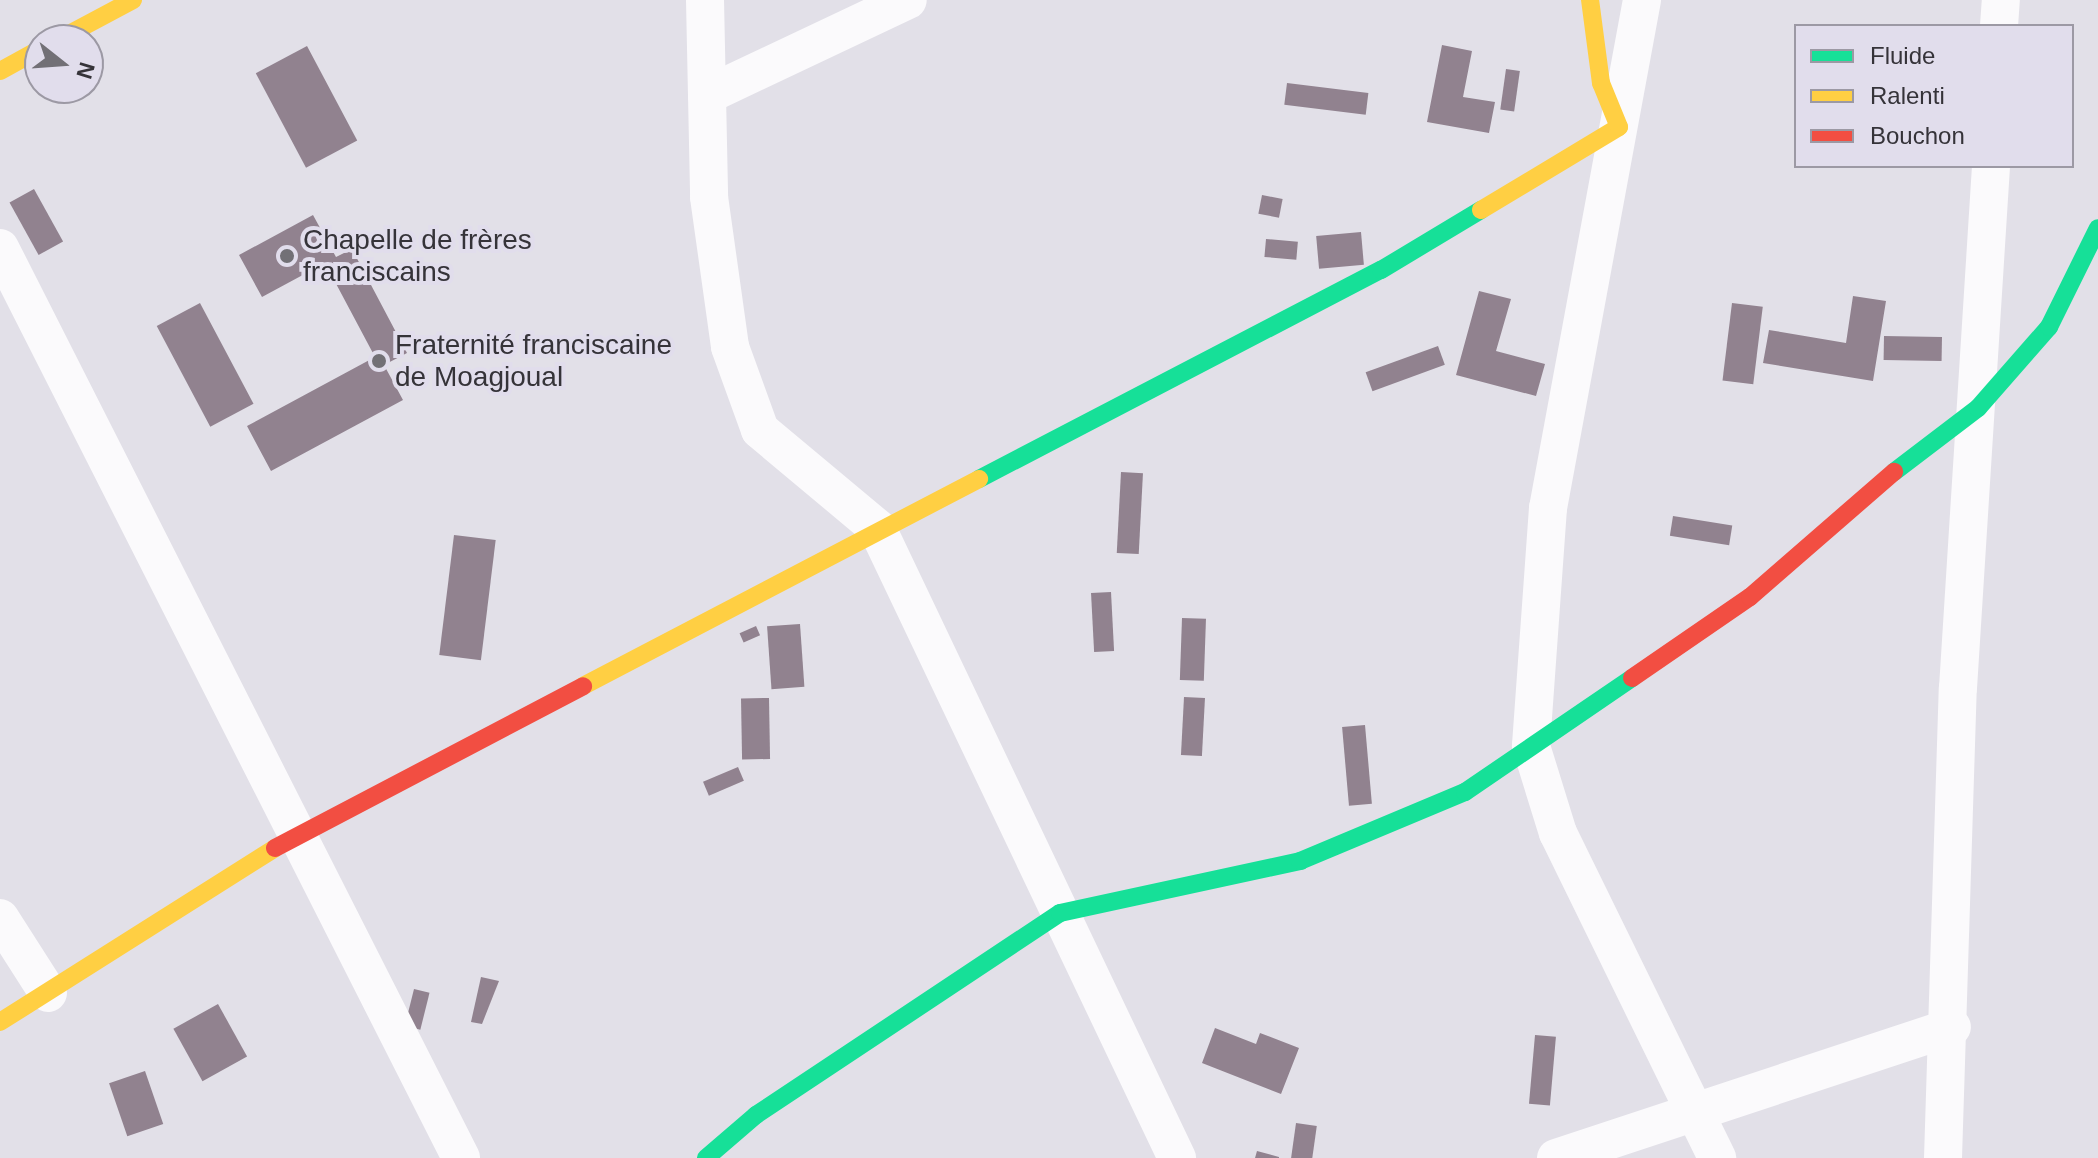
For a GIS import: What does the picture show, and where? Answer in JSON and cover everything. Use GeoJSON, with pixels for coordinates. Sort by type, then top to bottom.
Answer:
{"type":"FeatureCollection","features":[{"type":"Feature","properties":{"kind":"street"},"geometry":{"type":"LineString","coordinates":[[88,24],[133,0]]}},
{"type":"Feature","properties":{"kind":"street"},"geometry":{"type":"LineString","coordinates":[[705,0],[709,197],[730,347],[760,430],[877,528],[1177,1158]]}},
{"type":"Feature","properties":{"kind":"street"},"geometry":{"type":"LineString","coordinates":[[707,95],[908,0]]}},
{"type":"Feature","properties":{"kind":"street"},"geometry":{"type":"LineString","coordinates":[[1590,0],[1601,83],[1619,127]]}},
{"type":"Feature","properties":{"kind":"street"},"geometry":{"type":"LineString","coordinates":[[1642,0],[1548,508],[1531,746],[1558,833],[1717,1158]]}},
{"type":"Feature","properties":{"kind":"street"},"geometry":{"type":"LineString","coordinates":[[1999,24],[2001,0]]}},
{"type":"Feature","properties":{"kind":"street"},"geometry":{"type":"LineString","coordinates":[[0,71],[24,58]]}},
{"type":"Feature","properties":{"kind":"street"},"geometry":{"type":"LineString","coordinates":[[0,1022],[298,834],[877,528],[1381,270],[1619,127]]}},
{"type":"Feature","properties":{"kind":"street"},"geometry":{"type":"LineString","coordinates":[[1943,1158],[1952,1027],[1958,688],[1991,168]]}},
{"type":"Feature","properties":{"kind":"street"},"geometry":{"type":"LineString","coordinates":[[706,1158],[756,1115],[1060,913],[1300,861],[1465,792],[1750,597],[1871,489],[1978,408],[2049,327],[2098,228]]}},
{"type":"Feature","properties":{"kind":"street"},"geometry":{"type":"LineString","coordinates":[[0,248],[461,1158]]}},
{"type":"Feature","properties":{"kind":"street"},"geometry":{"type":"LineString","coordinates":[[0,918],[48,993]]}},
{"type":"Feature","properties":{"kind":"street"},"geometry":{"type":"LineString","coordinates":[[1556,1158],[1952,1027]]}},
{"type":"Feature","properties":{"kind":"building"},"geometry":{"type":"Polygon","coordinates":[[[1442,45],[1472,51],[1463,97],[1495,102],[1489,133],[1427,122],[1442,45]]]}},
{"type":"Feature","properties":{"kind":"building"},"geometry":{"type":"Polygon","coordinates":[[[307,46],[357,140],[306,168],[256,73],[307,46]]]}},
{"type":"Feature","properties":{"kind":"building"},"geometry":{"type":"Polygon","coordinates":[[[1506,69],[1520,71],[1514,112],[1500,110],[1506,69]]]}},
{"type":"Feature","properties":{"kind":"building"},"geometry":{"type":"Polygon","coordinates":[[[1287,83],[1368,93],[1366,115],[1284,105],[1287,83]]]}},
{"type":"Feature","properties":{"kind":"building"},"geometry":{"type":"Polygon","coordinates":[[[34,189],[63,241],[39,255],[10,203],[34,189]]]}},
{"type":"Feature","properties":{"kind":"building"},"geometry":{"type":"Polygon","coordinates":[[[1262,195],[1283,199],[1279,218],[1258,214],[1262,195]]]}},
{"type":"Feature","properties":{"kind":"building","name":"Fraternité franciscaine de Moagjoual"},"geometry":{"type":"Polygon","coordinates":[[[313,215],[336,257],[352,249],[407,353],[384,365],[403,400],[271,471],[247,426],[375,357],[325,263],[262,297],[239,255],[313,215]]]}},
{"type":"Feature","properties":{"kind":"building"},"geometry":{"type":"Polygon","coordinates":[[[1361,232],[1364,265],[1319,269],[1316,236],[1361,232]]]}},
{"type":"Feature","properties":{"kind":"building"},"geometry":{"type":"Polygon","coordinates":[[[1266,239],[1298,242],[1296,260],[1264,257],[1266,239]]]}},
{"type":"Feature","properties":{"kind":"building"},"geometry":{"type":"Polygon","coordinates":[[[1479,291],[1511,299],[1496,351],[1545,364],[1536,396],[1456,375],[1479,291]]]}},
{"type":"Feature","properties":{"kind":"building"},"geometry":{"type":"Polygon","coordinates":[[[1853,296],[1886,301],[1873,381],[1763,363],[1769,330],[1846,343],[1853,296]]]}},
{"type":"Feature","properties":{"kind":"building"},"geometry":{"type":"Polygon","coordinates":[[[200,303],[254,404],[210,427],[157,326],[200,303]]]}},
{"type":"Feature","properties":{"kind":"building"},"geometry":{"type":"Polygon","coordinates":[[[1732,303],[1763,307],[1753,384],[1722,380],[1732,303]]]}},
{"type":"Feature","properties":{"kind":"building"},"geometry":{"type":"Polygon","coordinates":[[[1884,336],[1942,337],[1942,361],[1884,360],[1884,336]]]}},
{"type":"Feature","properties":{"kind":"building"},"geometry":{"type":"Polygon","coordinates":[[[1438,346],[1445,365],[1372,391],[1366,372],[1438,346]]]}},
{"type":"Feature","properties":{"kind":"building"},"geometry":{"type":"Polygon","coordinates":[[[1121,472],[1143,473],[1139,554],[1117,553],[1121,472]]]}},
{"type":"Feature","properties":{"kind":"building"},"geometry":{"type":"Polygon","coordinates":[[[1673,516],[1732,525],[1729,545],[1670,536],[1673,516]]]}},
{"type":"Feature","properties":{"kind":"building"},"geometry":{"type":"Polygon","coordinates":[[[454,535],[496,540],[481,660],[439,655],[454,535]]]}},
{"type":"Feature","properties":{"kind":"building"},"geometry":{"type":"Polygon","coordinates":[[[1111,592],[1114,651],[1094,652],[1091,593],[1111,592]]]}},
{"type":"Feature","properties":{"kind":"building"},"geometry":{"type":"Polygon","coordinates":[[[1182,618],[1206,619],[1204,681],[1180,680],[1182,618]]]}},
{"type":"Feature","properties":{"kind":"building"},"geometry":{"type":"Polygon","coordinates":[[[800,624],[804,687],[771,689],[767,626],[800,624]]]}},
{"type":"Feature","properties":{"kind":"building"},"geometry":{"type":"Polygon","coordinates":[[[756,626],[760,635],[744,642],[740,633],[756,626]]]}},
{"type":"Feature","properties":{"kind":"building"},"geometry":{"type":"Polygon","coordinates":[[[1184,697],[1205,698],[1202,756],[1181,755],[1184,697]]]}},
{"type":"Feature","properties":{"kind":"building"},"geometry":{"type":"Polygon","coordinates":[[[741,698],[769,698],[770,759],[742,759],[741,698]]]}},
{"type":"Feature","properties":{"kind":"building"},"geometry":{"type":"Polygon","coordinates":[[[1365,725],[1372,804],[1349,806],[1342,727],[1365,725]]]}},
{"type":"Feature","properties":{"kind":"building"},"geometry":{"type":"Polygon","coordinates":[[[738,767],[744,781],[709,796],[703,782],[738,767]]]}},
{"type":"Feature","properties":{"kind":"building"},"geometry":{"type":"Polygon","coordinates":[[[481,977],[499,981],[482,1024],[471,1022],[481,977]]]}},
{"type":"Feature","properties":{"kind":"building"},"geometry":{"type":"Polygon","coordinates":[[[414,989],[430,993],[420,1030],[405,1026],[414,989]]]}},
{"type":"Feature","properties":{"kind":"building"},"geometry":{"type":"Polygon","coordinates":[[[218,1004],[247,1056],[202,1081],[173,1029],[218,1004]]]}},
{"type":"Feature","properties":{"kind":"building"},"geometry":{"type":"Polygon","coordinates":[[[1215,1028],[1256,1044],[1260,1033],[1299,1048],[1281,1094],[1202,1063],[1215,1028]]]}},
{"type":"Feature","properties":{"kind":"building"},"geometry":{"type":"Polygon","coordinates":[[[1535,1035],[1556,1037],[1550,1106],[1529,1104],[1535,1035]]]}},
{"type":"Feature","properties":{"kind":"building"},"geometry":{"type":"Polygon","coordinates":[[[145,1071],[163,1124],[127,1136],[109,1083],[145,1071]]]}},
{"type":"Feature","properties":{"kind":"building"},"geometry":{"type":"Polygon","coordinates":[[[1296,1123],[1317,1126],[1312,1158],[1291,1158],[1296,1123]]]}},
{"type":"Feature","properties":{"kind":"building"},"geometry":{"type":"Polygon","coordinates":[[[1257,1151],[1279,1157],[1279,1158],[1255,1158],[1257,1151]]]}},
{"type":"Feature","properties":{"kind":"traffic: fast"},"geometry":{"type":"LineString","coordinates":[[979,479],[1381,270],[1481,210]]}},
{"type":"Feature","properties":{"kind":"traffic: fast"},"geometry":{"type":"LineString","coordinates":[[1894,472],[1978,408],[2049,327],[2098,228]]}},
{"type":"Feature","properties":{"kind":"traffic: fast"},"geometry":{"type":"LineString","coordinates":[[706,1158],[756,1115],[1060,913],[1300,861],[1465,792],[1632,678]]}},
{"type":"Feature","properties":{"kind":"traffic: slow"},"geometry":{"type":"LineString","coordinates":[[88,24],[133,0]]}},
{"type":"Feature","properties":{"kind":"traffic: slow"},"geometry":{"type":"LineString","coordinates":[[1481,210],[1619,127],[1601,83],[1590,0]]}},
{"type":"Feature","properties":{"kind":"traffic: slow"},"geometry":{"type":"LineString","coordinates":[[0,71],[24,58]]}},
{"type":"Feature","properties":{"kind":"traffic: slow"},"geometry":{"type":"LineString","coordinates":[[583,686],[979,479]]}},
{"type":"Feature","properties":{"kind":"traffic: slow"},"geometry":{"type":"LineString","coordinates":[[0,1022],[275,848]]}},
{"type":"Feature","properties":{"kind":"traffic: jam"},"geometry":{"type":"LineString","coordinates":[[1632,678],[1750,597],[1894,472]]}},
{"type":"Feature","properties":{"kind":"traffic: jam"},"geometry":{"type":"LineString","coordinates":[[275,848],[583,686]]}},
{"type":"Feature","properties":{"kind":"place","name":"Chapelle de frères franciscains"},"geometry":{"type":"Point","coordinates":[287,256]}},
{"type":"Feature","properties":{"kind":"place","name":"Fraternité franciscaine de Moagjoual"},"geometry":{"type":"Point","coordinates":[379,361]}}]}
